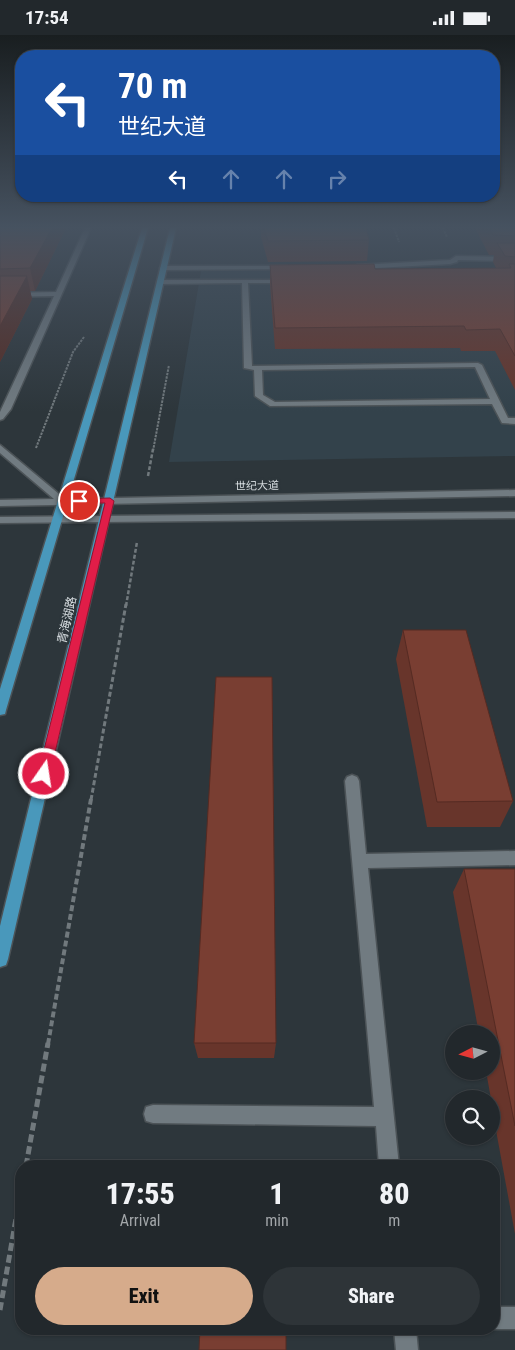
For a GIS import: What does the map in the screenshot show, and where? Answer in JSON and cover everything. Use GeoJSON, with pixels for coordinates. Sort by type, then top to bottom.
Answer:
{"type":"FeatureCollection","features":[{"type":"Feature","properties":{"kind":"main road"},"geometry":{"type":"LineString","coordinates":[[0,710],[127,289]]}},
{"type":"Feature","properties":{"kind":"main road","name":"青海湖路"},"geometry":{"type":"LineString","coordinates":[[0,959],[110,501],[158,289]]}},
{"type":"Feature","properties":{"kind":"street"},"geometry":{"type":"LineString","coordinates":[[0,417],[7,409],[61,289]]}},
{"type":"Feature","properties":{"kind":"street"},"geometry":{"type":"LineString","coordinates":[[245,289],[248,368],[478,365],[505,421],[515,421]]}},
{"type":"Feature","properties":{"kind":"street"},"geometry":{"type":"LineString","coordinates":[[0,295],[59,294]]}},
{"type":"Feature","properties":{"kind":"street"},"geometry":{"type":"LineString","coordinates":[[258,367],[258,396],[273,404],[496,401]]}},
{"type":"Feature","properties":{"kind":"street"},"geometry":{"type":"LineString","coordinates":[[0,448],[63,502]]}},
{"type":"Feature","properties":{"kind":"street","name":"世纪大道"},"geometry":{"type":"LineString","coordinates":[[0,503],[515,493]]}},
{"type":"Feature","properties":{"kind":"street"},"geometry":{"type":"LineString","coordinates":[[0,520],[515,515]]}},
{"type":"Feature","properties":{"kind":"street"},"geometry":{"type":"LineString","coordinates":[[352,781],[388,1160]]}},
{"type":"Feature","properties":{"kind":"street"},"geometry":{"type":"LineString","coordinates":[[360,861],[515,858]]}},
{"type":"Feature","properties":{"kind":"street"},"geometry":{"type":"LineString","coordinates":[[153,1114],[384,1117]]}},
{"type":"Feature","properties":{"kind":"street"},"geometry":{"type":"LineString","coordinates":[[500,1318],[515,1318]]}},
{"type":"Feature","properties":{"kind":"street"},"geometry":{"type":"LineString","coordinates":[[405,1335],[407,1350]]}},
{"type":"Feature","properties":{"kind":"path"},"geometry":{"type":"LineString","coordinates":[[27,471],[73,352],[84,337]]}},
{"type":"Feature","properties":{"kind":"path"},"geometry":{"type":"LineString","coordinates":[[144,500],[170,358]]}},
{"type":"Feature","properties":{"kind":"path"},"geometry":{"type":"LineString","coordinates":[[27,1160],[141,519]]}},
{"type":"Feature","properties":{"kind":"path"},"geometry":{"type":"LineString","coordinates":[[0,1310],[15,1224]]}},
{"type":"Feature","properties":{"kind":"shaded area"},"geometry":{"type":"Polygon","coordinates":[[[198,289],[515,289],[515,456],[169,462],[198,289]]]}},
{"type":"Feature","properties":{"kind":"building"},"geometry":{"type":"Polygon","coordinates":[[[0,289],[20,289],[0,326],[0,289]]]}},
{"type":"Feature","properties":{"kind":"building"},"geometry":{"type":"Polygon","coordinates":[[[272,289],[515,289],[515,356],[500,329],[466,330],[464,326],[275,328],[272,289]]]}},
{"type":"Feature","properties":{"kind":"building"},"geometry":{"type":"Polygon","coordinates":[[[403,630],[466,630],[513,801],[437,802],[403,630]]]}},
{"type":"Feature","properties":{"kind":"building"},"geometry":{"type":"Polygon","coordinates":[[[216,677],[272,677],[276,1043],[194,1043],[216,677]]]}},
{"type":"Feature","properties":{"kind":"building"},"geometry":{"type":"Polygon","coordinates":[[[464,869],[515,869],[515,1126],[500,1050],[500,1025],[495,1025],[464,869]]]}},
{"type":"Feature","properties":{"kind":"building"},"geometry":{"type":"Polygon","coordinates":[[[200,1335],[286,1335],[286,1350],[199,1350],[200,1335]]]}},
{"type":"Feature","properties":{"kind":"route"},"geometry":{"type":"LineString","coordinates":[[44,774],[110,501],[79,501]]}}]}
